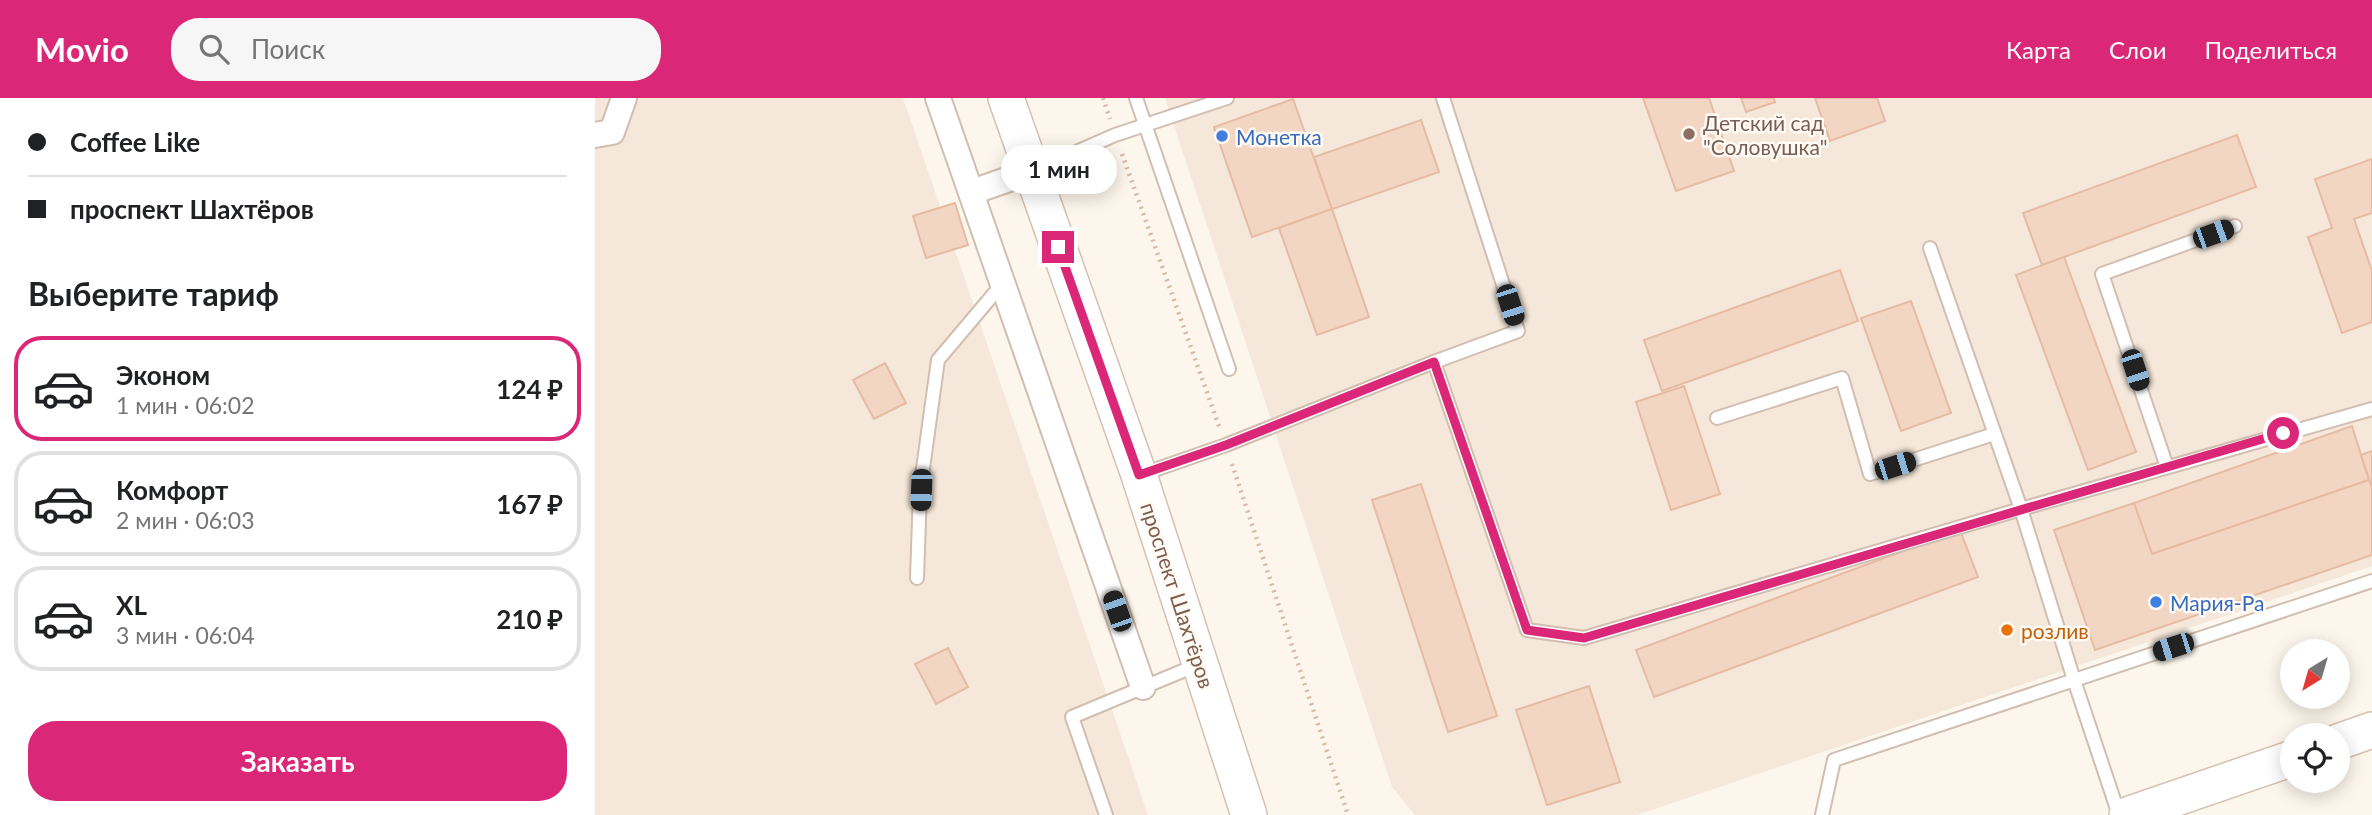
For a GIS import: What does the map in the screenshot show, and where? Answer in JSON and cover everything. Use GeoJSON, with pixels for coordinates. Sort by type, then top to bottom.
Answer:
{"type":"FeatureCollection","features":[{"type":"Feature","properties":{"kind":"main road","name":"проспект Шахтёров"},"geometry":{"type":"LineString","coordinates":[[1006,98],[1139,475],[1249,815]]}},
{"type":"Feature","properties":{"kind":"main road"},"geometry":{"type":"LineString","coordinates":[[2350,738],[2372,730]]}},
{"type":"Feature","properties":{"kind":"main road"},"geometry":{"type":"LineString","coordinates":[[2127,815],[2280,762]]}},
{"type":"Feature","properties":{"kind":"street"},"geometry":{"type":"LineString","coordinates":[[595,135],[613,132],[624,98]]}},
{"type":"Feature","properties":{"kind":"street"},"geometry":{"type":"LineString","coordinates":[[938,98],[1143,687]]}},
{"type":"Feature","properties":{"kind":"street"},"geometry":{"type":"LineString","coordinates":[[972,192],[1031,172]]}},
{"type":"Feature","properties":{"kind":"lane"},"geometry":{"type":"LineString","coordinates":[[1136,98],[1229,369]]}},
{"type":"Feature","properties":{"kind":"lane"},"geometry":{"type":"LineString","coordinates":[[1031,172],[1115,135],[1227,98]]}},
{"type":"Feature","properties":{"kind":"lane"},"geometry":{"type":"LineString","coordinates":[[1139,475],[1226,445],[1518,331],[1443,98]]}},
{"type":"Feature","properties":{"kind":"lane"},"geometry":{"type":"LineString","coordinates":[[2167,467],[2102,274],[2235,226]]}},
{"type":"Feature","properties":{"kind":"lane"},"geometry":{"type":"LineString","coordinates":[[1930,248],[2021,509],[2119,815]]}},
{"type":"Feature","properties":{"kind":"lane"},"geometry":{"type":"LineString","coordinates":[[917,578],[921,490],[938,360],[1003,283]]}},
{"type":"Feature","properties":{"kind":"lane"},"geometry":{"type":"LineString","coordinates":[[1434,362],[1527,630],[1584,638],[2372,409]]}},
{"type":"Feature","properties":{"kind":"lane"},"geometry":{"type":"LineString","coordinates":[[1717,418],[1842,378],[1870,474],[1994,434]]}},
{"type":"Feature","properties":{"kind":"lane"},"geometry":{"type":"LineString","coordinates":[[1822,815],[1834,760],[2372,581]]}},
{"type":"Feature","properties":{"kind":"lane"},"geometry":{"type":"LineString","coordinates":[[1106,815],[1072,717],[1200,663]]}},
{"type":"Feature","properties":{"kind":"shaded area"},"geometry":{"type":"Polygon","coordinates":[[[595,98],[903,98],[1148,815],[595,815],[595,98]]]}},
{"type":"Feature","properties":{"kind":"shaded area"},"geometry":{"type":"Polygon","coordinates":[[[1165,98],[2372,98],[2372,566],[1637,815],[1415,815],[1392,787],[1165,98]]]}},
{"type":"Feature","properties":{"kind":"building","name":"Детский сад \"Соловушка\""},"geometry":{"type":"Polygon","coordinates":[[[1643,98],[1709,98],[1734,171],[1676,191],[1643,98]]]}},
{"type":"Feature","properties":{"kind":"building","name":"Детский сад \"Соловушка\""},"geometry":{"type":"Polygon","coordinates":[[[1741,98],[1774,98],[1775,102],[1746,112],[1741,98]]]}},
{"type":"Feature","properties":{"kind":"building","name":"Детский сад \"Соловушка\""},"geometry":{"type":"Polygon","coordinates":[[[1815,98],[1877,98],[1885,121],[1830,141],[1815,98]]]}},
{"type":"Feature","properties":{"kind":"building"},"geometry":{"type":"Polygon","coordinates":[[[1293,99],[1332,209],[1252,237],[1214,127],[1293,99]]]}},
{"type":"Feature","properties":{"kind":"building"},"geometry":{"type":"Polygon","coordinates":[[[1421,120],[1439,172],[1332,209],[1314,157],[1421,120]]]}},
{"type":"Feature","properties":{"kind":"building"},"geometry":{"type":"Polygon","coordinates":[[[2237,135],[2256,187],[2042,265],[2023,213],[2237,135]]]}},
{"type":"Feature","properties":{"kind":"building"},"geometry":{"type":"Polygon","coordinates":[[[2372,159],[2372,213],[2354,219],[2372,271],[2372,322],[2342,333],[2308,237],[2332,228],[2315,179],[2372,159]]]}},
{"type":"Feature","properties":{"kind":"building"},"geometry":{"type":"Polygon","coordinates":[[[955,203],[968,245],[926,258],[913,216],[955,203]]]}},
{"type":"Feature","properties":{"kind":"building"},"geometry":{"type":"Polygon","coordinates":[[[1332,209],[1369,317],[1317,335],[1279,228],[1332,209]]]}},
{"type":"Feature","properties":{"kind":"building"},"geometry":{"type":"Polygon","coordinates":[[[2064,257],[2136,452],[2088,470],[2016,275],[2064,257]]]}},
{"type":"Feature","properties":{"kind":"building"},"geometry":{"type":"Polygon","coordinates":[[[1840,270],[1858,321],[1662,391],[1644,340],[1840,270]]]}},
{"type":"Feature","properties":{"kind":"building"},"geometry":{"type":"Polygon","coordinates":[[[1911,301],[1951,413],[1901,431],[1861,318],[1911,301]]]}},
{"type":"Feature","properties":{"kind":"building"},"geometry":{"type":"Polygon","coordinates":[[[885,363],[906,403],[874,419],[853,380],[885,363]]]}},
{"type":"Feature","properties":{"kind":"building"},"geometry":{"type":"Polygon","coordinates":[[[1684,386],[1720,494],[1671,510],[1636,402],[1684,386]]]}},
{"type":"Feature","properties":{"kind":"building"},"geometry":{"type":"Polygon","coordinates":[[[2352,426],[2369,480],[2152,554],[2134,503],[2352,426]]]}},
{"type":"Feature","properties":{"kind":"building"},"geometry":{"type":"Polygon","coordinates":[[[2372,451],[2372,488],[2361,455],[2372,451]]]}},
{"type":"Feature","properties":{"kind":"building","name":"Мария-Ра"},"geometry":{"type":"Polygon","coordinates":[[[2369,480],[2372,488],[2372,555],[2095,650],[2054,530],[2134,503],[2152,554],[2369,480]]]}},
{"type":"Feature","properties":{"kind":"building"},"geometry":{"type":"Polygon","coordinates":[[[1421,484],[1497,716],[1448,732],[1372,500],[1421,484]]]}},
{"type":"Feature","properties":{"kind":"building"},"geometry":{"type":"Polygon","coordinates":[[[1960,530],[1978,577],[1654,697],[1636,650],[1960,530]]]}},
{"type":"Feature","properties":{"kind":"building"},"geometry":{"type":"Polygon","coordinates":[[[948,648],[968,687],[936,704],[915,664],[948,648]]]}},
{"type":"Feature","properties":{"kind":"building"},"geometry":{"type":"Polygon","coordinates":[[[1589,686],[1620,782],[1547,805],[1516,710],[1589,686]]]}},
{"type":"Feature","properties":{"kind":"place","name":"Детский сад \"Соловушка\""},"geometry":{"type":"Point","coordinates":[1689,134]}},
{"type":"Feature","properties":{"kind":"place","name":"Монетка"},"geometry":{"type":"Point","coordinates":[1222,136]}},
{"type":"Feature","properties":{"kind":"place","name":"Мария-Ра"},"geometry":{"type":"Point","coordinates":[2156,602]}},
{"type":"Feature","properties":{"kind":"place","name":"розлив"},"geometry":{"type":"Point","coordinates":[2007,630]}},
{"type":"Feature","properties":{"kind":"route"},"geometry":{"type":"LineString","coordinates":[[1058,247],[1139,475],[1226,445],[1434,362],[1527,630],[1584,638],[2283,433]]}}]}
